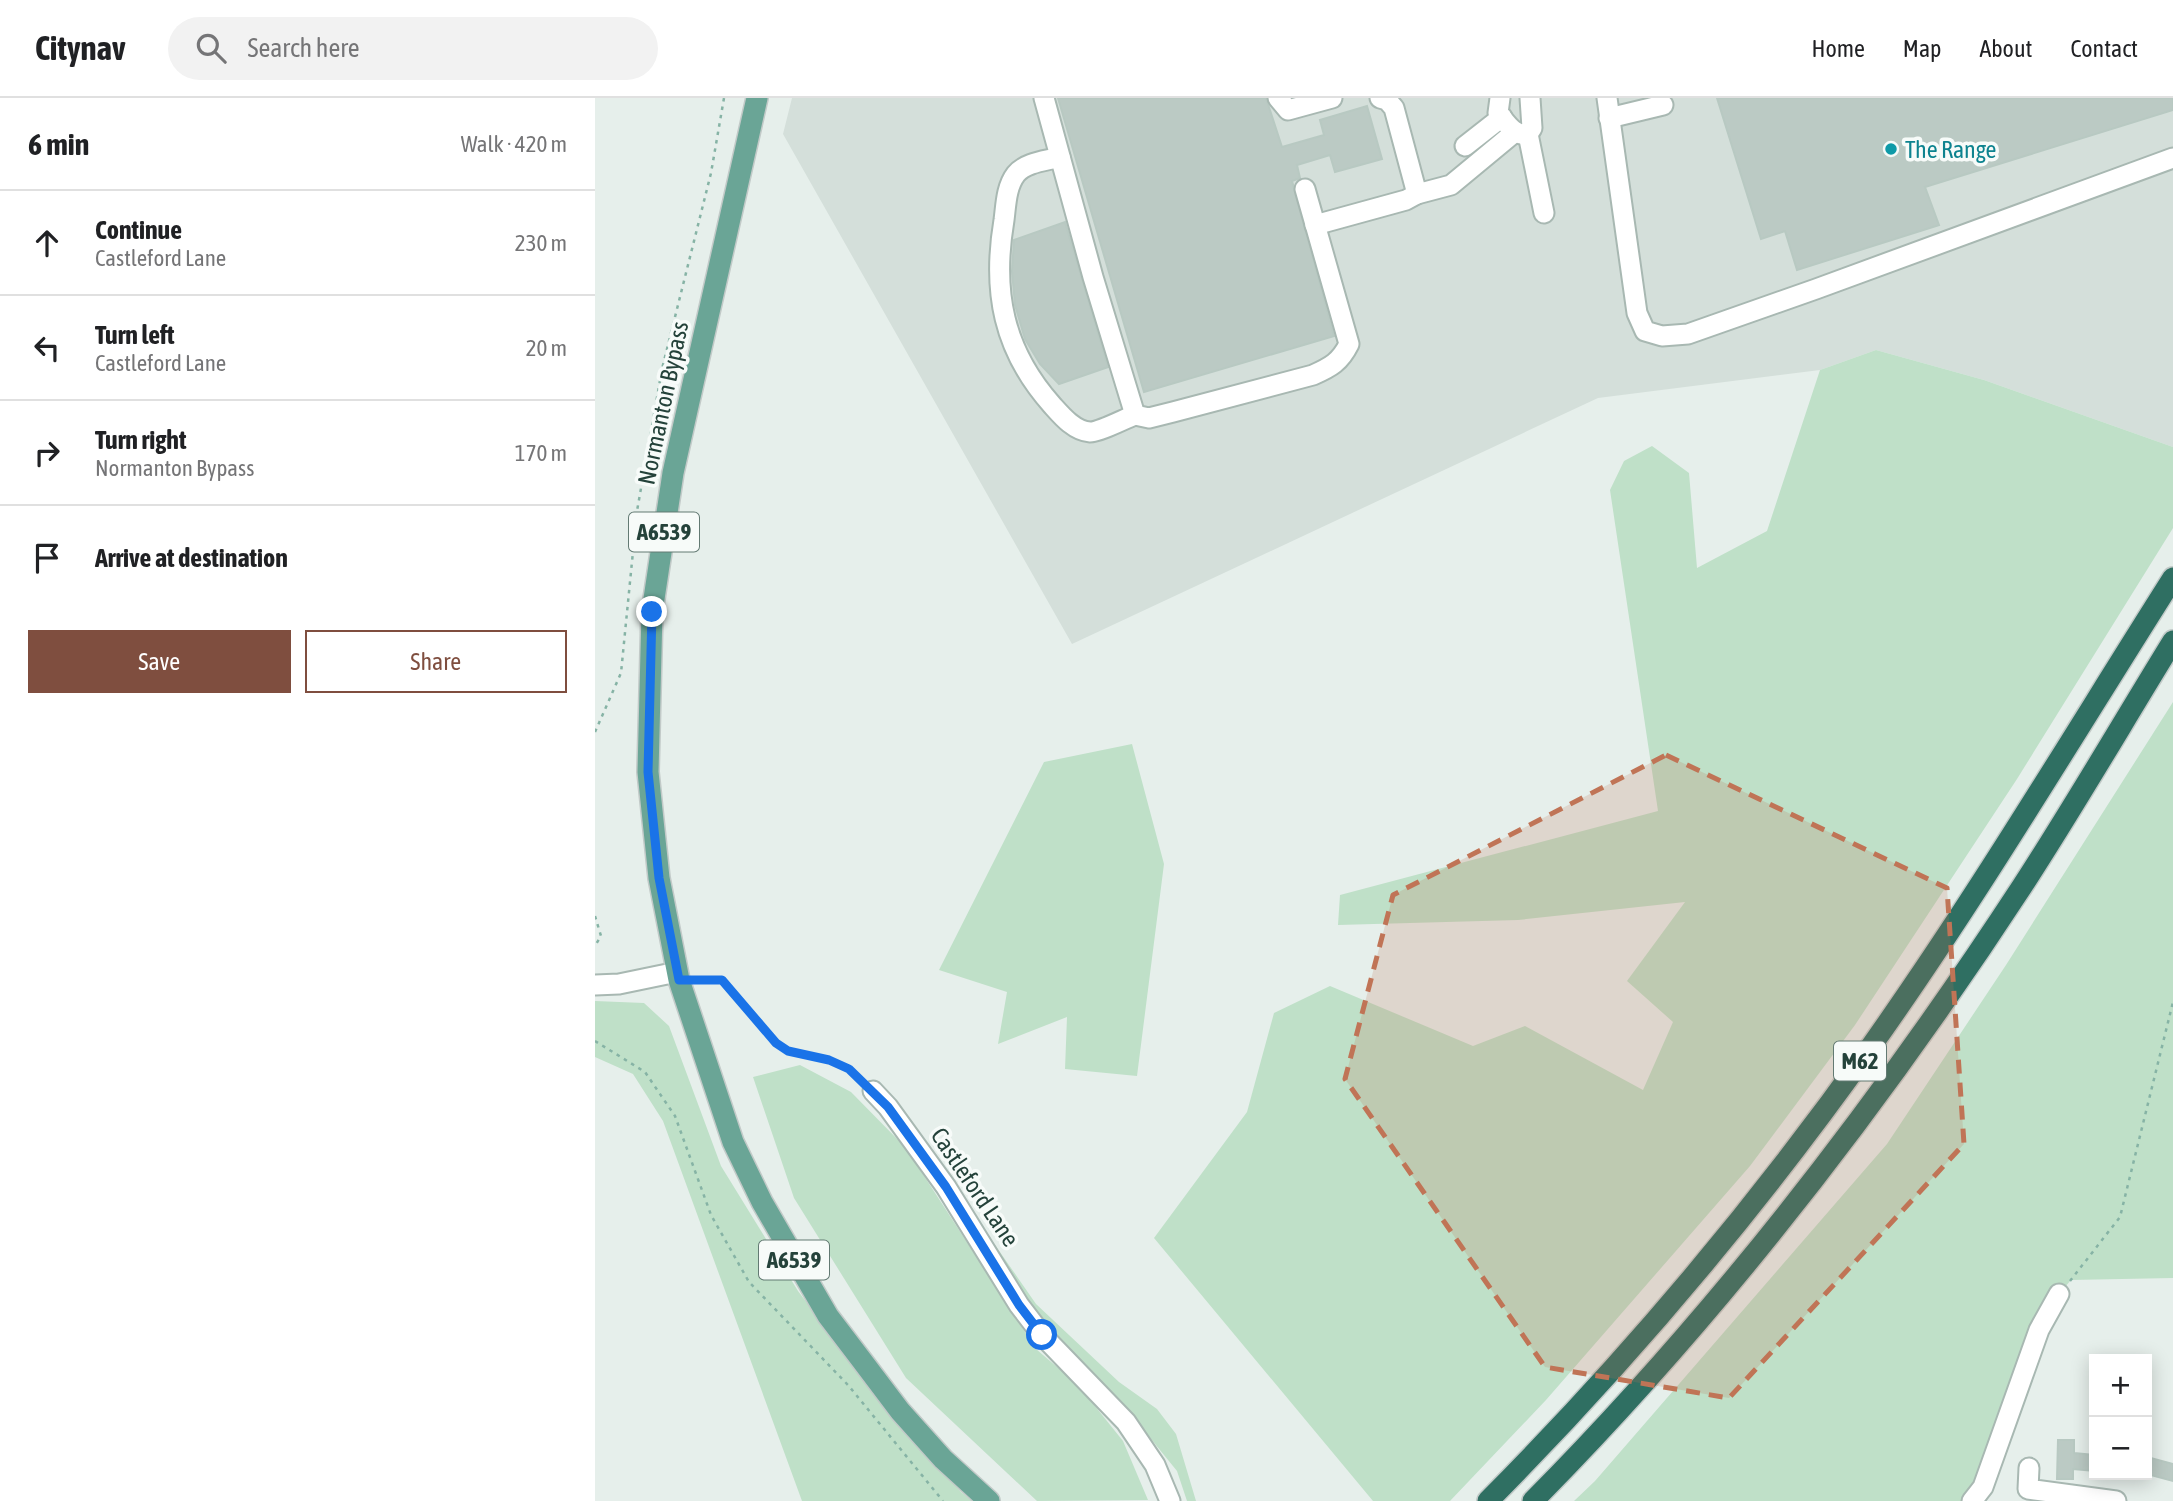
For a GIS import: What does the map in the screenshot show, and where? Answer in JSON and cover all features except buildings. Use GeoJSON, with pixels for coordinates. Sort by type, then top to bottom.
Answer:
{"type":"FeatureCollection","features":[{"type":"Feature","properties":{"kind":"highway","name":"M62"},"geometry":{"type":"LineString","coordinates":[[1488,1501],[1536,1453],[1643,1335],[1815,1122],[1872,1045],[1967,905],[2173,578]]}},
{"type":"Feature","properties":{"kind":"highway","name":"M62"},"geometry":{"type":"LineString","coordinates":[[1533,1501],[1616,1413],[1715,1301],[1850,1131],[2023,885],[2173,641]]}},
{"type":"Feature","properties":{"kind":"main road","name":"Normanton Bypass"},"geometry":{"type":"LineString","coordinates":[[678,976],[659,878],[648,772],[652,612],[673,473],[757,98]]}},
{"type":"Feature","properties":{"kind":"main road","name":"A6539"},"geometry":{"type":"LineString","coordinates":[[678,976],[733,1142],[761,1202],[795,1262],[828,1315],[900,1411],[943,1459],[989,1501]]}},
{"type":"Feature","properties":{"kind":"street"},"geometry":{"type":"LineString","coordinates":[[1044,98],[1135,415]]}},
{"type":"Feature","properties":{"kind":"street"},"geometry":{"type":"LineString","coordinates":[[1278,98],[1288,110],[1332,98]]}},
{"type":"Feature","properties":{"kind":"street"},"geometry":{"type":"LineString","coordinates":[[1380,98],[1387,100],[1394,108],[1417,194]]}},
{"type":"Feature","properties":{"kind":"street"},"geometry":{"type":"LineString","coordinates":[[1511,120],[1532,128],[1529,98]]}},
{"type":"Feature","properties":{"kind":"street"},"geometry":{"type":"LineString","coordinates":[[1663,105],[1608,108],[1637,313],[1645,331],[1662,336],[1688,334],[1804,294],[2173,158]]}},
{"type":"Feature","properties":{"kind":"street"},"geometry":{"type":"LineString","coordinates":[[1315,225],[1451,185],[1511,120]]}},
{"type":"Feature","properties":{"kind":"street"},"geometry":{"type":"LineString","coordinates":[[1465,146],[1511,120]]}},
{"type":"Feature","properties":{"kind":"street"},"geometry":{"type":"LineString","coordinates":[[1511,120],[1544,213]]}},
{"type":"Feature","properties":{"kind":"street"},"geometry":{"type":"LineString","coordinates":[[1060,157],[1029,165],[1017,173],[1009,186],[1002,229],[999,281],[1009,335],[1026,374],[1062,416],[1077,428],[1091,432],[1135,415],[1149,418],[1313,375],[1334,366],[1342,358],[1349,344],[1305,189]]}},
{"type":"Feature","properties":{"kind":"street"},"geometry":{"type":"LineString","coordinates":[[595,985],[678,976]]}},
{"type":"Feature","properties":{"kind":"street","name":"Castleford Lane"},"geometry":{"type":"LineString","coordinates":[[873,1090],[946,1187],[1019,1305],[1042,1335],[1126,1422],[1155,1465],[1170,1501]]}},
{"type":"Feature","properties":{"kind":"street"},"geometry":{"type":"LineString","coordinates":[[1972,1501],[1983,1486],[2039,1331],[2059,1294]]}},
{"type":"Feature","properties":{"kind":"street"},"geometry":{"type":"LineString","coordinates":[[2029,1468],[2028,1495],[2116,1501]]}},
{"type":"Feature","properties":{"kind":"path"},"geometry":{"type":"LineString","coordinates":[[595,732],[621,673],[637,510],[662,369],[711,173],[724,98]]}},
{"type":"Feature","properties":{"kind":"path"},"geometry":{"type":"LineString","coordinates":[[595,916],[601,936],[595,946]]}},
{"type":"Feature","properties":{"kind":"path"},"geometry":{"type":"LineString","coordinates":[[678,976],[722,980],[776,1043],[788,1051],[829,1060],[849,1069],[873,1090]]}},
{"type":"Feature","properties":{"kind":"path"},"geometry":{"type":"LineString","coordinates":[[2059,1294],[2120,1217],[2173,1002]]}},
{"type":"Feature","properties":{"kind":"path"},"geometry":{"type":"LineString","coordinates":[[595,1041],[645,1072],[675,1116],[711,1215],[749,1282],[848,1385],[943,1501]]}},
{"type":"Feature","properties":{"kind":"highlighted area"},"geometry":{"type":"Polygon","coordinates":[[[1666,755],[1947,888],[1964,1144],[1729,1398],[1545,1367],[1345,1079],[1393,895],[1666,755]]]}},
{"type":"Feature","properties":{"kind":"shaded area"},"geometry":{"type":"Polygon","coordinates":[[[792,98],[2173,98],[2173,447],[1984,380],[1876,350],[1820,370],[1598,398],[1072,644],[783,134],[792,98]]]}},
{"type":"Feature","properties":{"kind":"green space"},"geometry":{"type":"Polygon","coordinates":[[[1876,350],[1984,380],[2173,447],[2173,528],[2017,779],[1855,1025],[1750,1166],[1546,1400],[1450,1501],[1373,1501],[1154,1238],[1247,1112],[1274,1013],[1330,986],[1473,1046],[1525,1026],[1643,1090],[1673,1022],[1627,981],[1685,902],[1518,920],[1338,925],[1340,895],[1658,811],[1610,490],[1624,461],[1652,446],[1689,473],[1697,568],[1767,531],[1820,370],[1876,350]]]}},
{"type":"Feature","properties":{"kind":"green space"},"geometry":{"type":"Polygon","coordinates":[[[2173,702],[2173,1278],[2071,1280],[2059,1294],[1970,1501],[1574,1501],[1595,1481],[1887,1144],[2006,965],[2173,702]]]}},
{"type":"Feature","properties":{"kind":"green space"},"geometry":{"type":"Polygon","coordinates":[[[1132,744],[1164,864],[1137,1076],[1065,1069],[1067,1017],[998,1044],[1007,992],[939,970],[1044,762],[1132,744]]]}},
{"type":"Feature","properties":{"kind":"green space"},"geometry":{"type":"Polygon","coordinates":[[[595,1001],[644,1003],[669,1026],[721,1166],[798,1291],[888,1410],[972,1501],[802,1501],[663,1121],[633,1074],[595,1057],[595,1001]]]}},
{"type":"Feature","properties":{"kind":"green space"},"geometry":{"type":"Polygon","coordinates":[[[800,1065],[851,1092],[906,1148],[1036,1349],[1078,1385],[1123,1441],[1148,1500],[1037,1501],[906,1378],[794,1198],[753,1077],[800,1065]]]}},
{"type":"Feature","properties":{"kind":"green space"},"geometry":{"type":"Polygon","coordinates":[[[968,1206],[1036,1304],[1119,1382],[1157,1409],[1176,1434],[1196,1501],[1187,1501],[1177,1471],[1134,1418],[1047,1331],[968,1206]]]}},
{"type":"Feature","properties":{"kind":"place","name":"The Range"},"geometry":{"type":"Point","coordinates":[1891,149]}},
{"type":"Feature","properties":{"kind":"route"},"geometry":{"type":"LineString","coordinates":[[652,612],[648,772],[659,878],[679,980],[722,980],[776,1043],[788,1051],[829,1060],[849,1069],[873,1090],[946,1187],[990,1254],[1019,1305],[1042,1335]]}}]}
